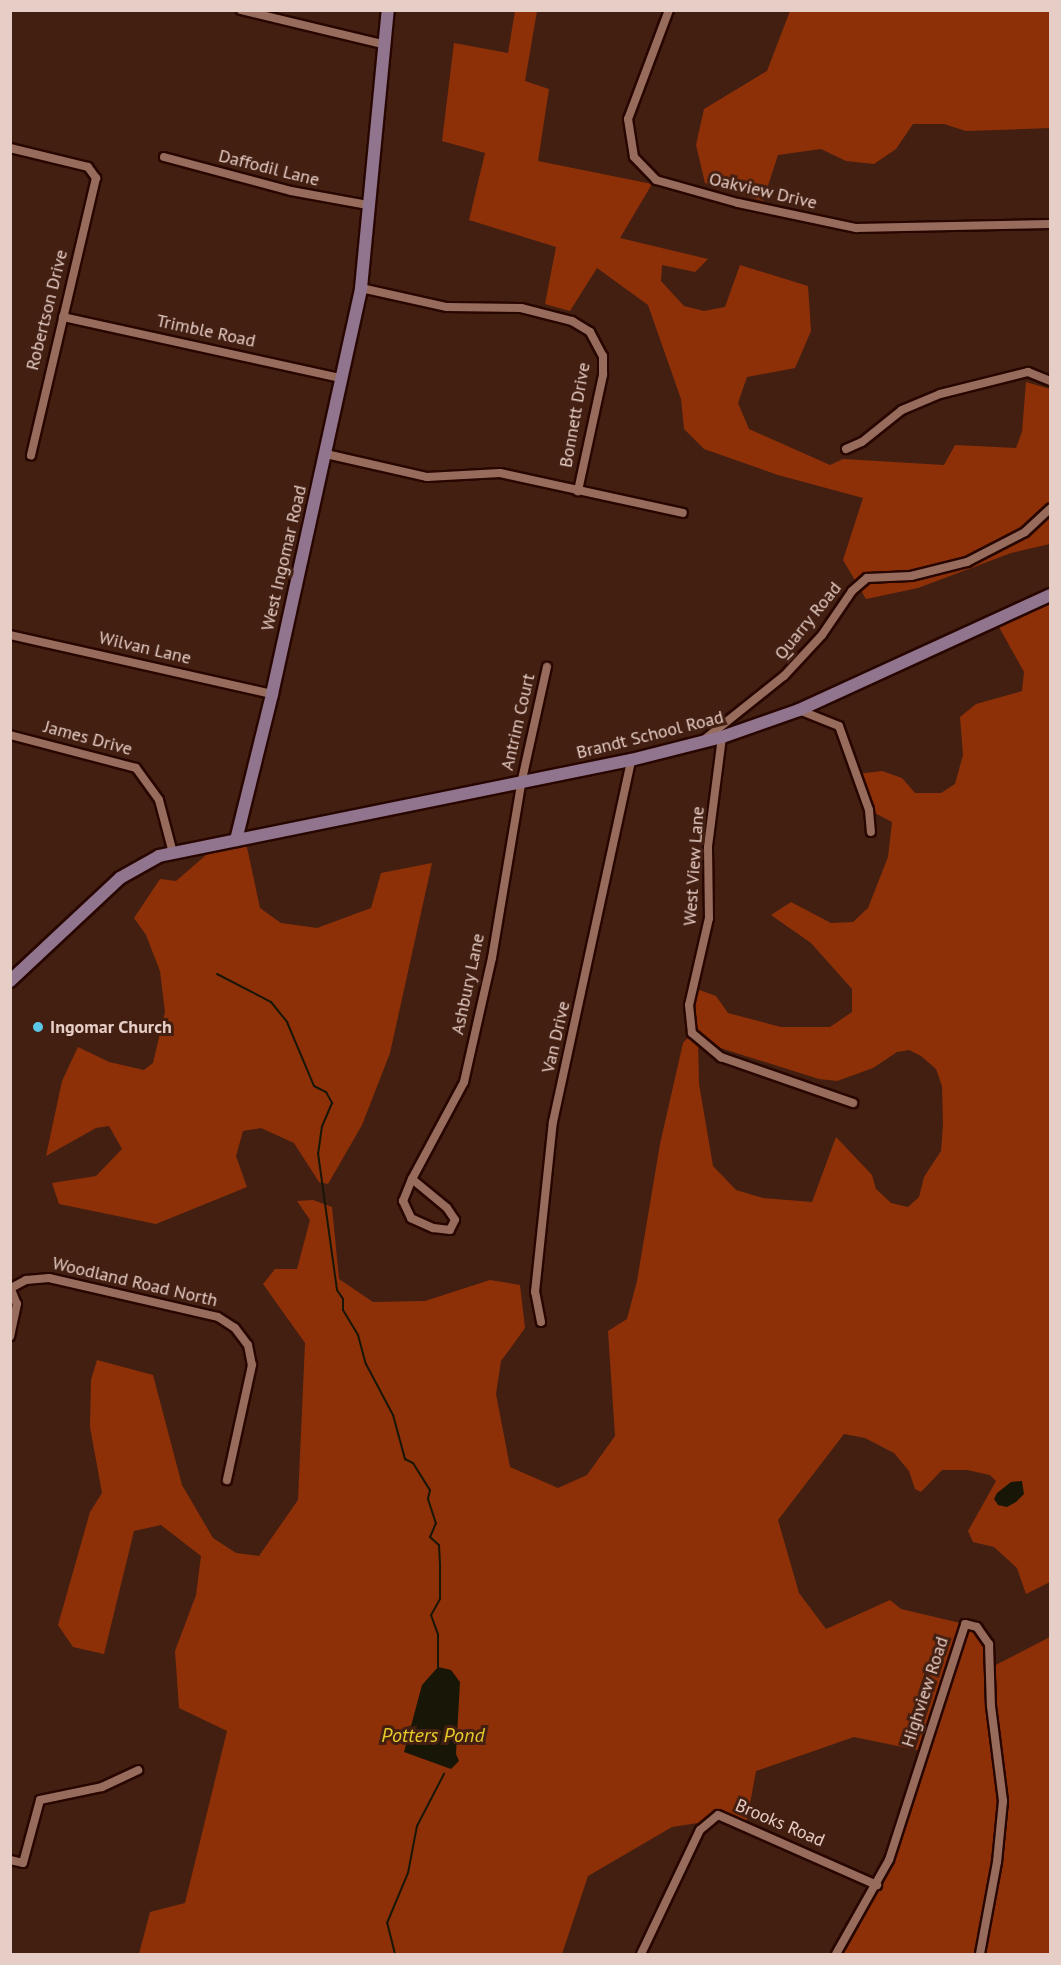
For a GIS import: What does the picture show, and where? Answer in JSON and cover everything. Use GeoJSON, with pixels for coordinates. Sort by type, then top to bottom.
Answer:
{"type":"FeatureCollection","features":[{"type":"Feature","properties":{"kind":"street"},"geometry":{"type":"LineString","coordinates":[[242,10],[383,44]]}},
{"type":"Feature","properties":{"kind":"street","name":"West Ingomar Road"},"geometry":{"type":"LineString","coordinates":[[236,840],[272,694],[361,288],[388,10]]}},
{"type":"Feature","properties":{"kind":"street","name":"Oakview Drive"},"geometry":{"type":"LineString","coordinates":[[669,10],[628,119],[634,157],[656,180],[693,192],[856,228],[1050,224]]}},
{"type":"Feature","properties":{"kind":"street","name":"Robertson Drive"},"geometry":{"type":"LineString","coordinates":[[10,148],[94,171],[94,187],[31,456]]}},
{"type":"Feature","properties":{"kind":"street","name":"Daffodil Lane"},"geometry":{"type":"LineString","coordinates":[[164,157],[291,191],[368,205]]}},
{"type":"Feature","properties":{"kind":"street","name":"Bonnett Drive"},"geometry":{"type":"LineString","coordinates":[[361,288],[447,307],[521,308],[572,321],[590,332],[603,356],[603,375],[578,491]]}},
{"type":"Feature","properties":{"kind":"street","name":"Trimble Road"},"geometry":{"type":"LineString","coordinates":[[63,317],[341,378]]}},
{"type":"Feature","properties":{"kind":"street"},"geometry":{"type":"LineString","coordinates":[[846,449],[862,442],[902,410],[940,394],[1028,372],[1050,381]]}},
{"type":"Feature","properties":{"kind":"street"},"geometry":{"type":"LineString","coordinates":[[326,454],[427,477],[500,473],[683,513]]}},
{"type":"Feature","properties":{"kind":"street","name":"Quarry Road"},"geometry":{"type":"LineString","coordinates":[[700,743],[784,676],[822,635],[852,591],[867,578],[911,576],[967,562],[1025,532],[1050,509]]}},
{"type":"Feature","properties":{"kind":"street","name":"Brandt School Road"},"geometry":{"type":"LineString","coordinates":[[236,840],[521,784],[722,737],[799,710],[1050,595]]}},
{"type":"Feature","properties":{"kind":"street","name":"Wilvan Lane"},"geometry":{"type":"LineString","coordinates":[[10,635],[272,694]]}},
{"type":"Feature","properties":{"kind":"street","name":"Antrim Court"},"geometry":{"type":"LineString","coordinates":[[521,784],[548,667]]}},
{"type":"Feature","properties":{"kind":"street"},"geometry":{"type":"LineString","coordinates":[[799,710],[834,723],[843,732],[872,818],[871,832]]}},
{"type":"Feature","properties":{"kind":"street","name":"James Drive"},"geometry":{"type":"LineString","coordinates":[[10,735],[136,768],[159,800],[172,853]]}},
{"type":"Feature","properties":{"kind":"street","name":"West View Lane"},"geometry":{"type":"LineString","coordinates":[[722,737],[708,847],[709,918],[689,1005],[692,1033],[721,1057],[853,1103]]}},
{"type":"Feature","properties":{"kind":"street","name":"Van Drive"},"geometry":{"type":"LineString","coordinates":[[541,1323],[535,1292],[553,1122],[631,760]]}},
{"type":"Feature","properties":{"kind":"street","name":"Ashbury Lane"},"geometry":{"type":"LineString","coordinates":[[412,1179],[447,1208],[455,1220],[450,1230],[426,1225],[406,1212],[403,1201],[412,1179],[464,1082],[492,958],[521,784]]}},
{"type":"Feature","properties":{"kind":"street"},"geometry":{"type":"LineString","coordinates":[[10,981],[120,878],[148,861],[172,853],[236,840]]}},
{"type":"Feature","properties":{"kind":"street","name":"Woodland Road North"},"geometry":{"type":"LineString","coordinates":[[11,1288],[26,1280],[49,1278],[218,1317],[235,1328],[248,1345],[252,1365],[227,1480]]}},
{"type":"Feature","properties":{"kind":"street"},"geometry":{"type":"LineString","coordinates":[[10,1336],[17,1304],[11,1288]]}},
{"type":"Feature","properties":{"kind":"street","name":"Highview Road"},"geometry":{"type":"LineString","coordinates":[[836,1954],[877,1885],[897,1838],[964,1624],[976,1627],[989,1644],[991,1706],[1003,1801],[997,1862],[980,1954]]}},
{"type":"Feature","properties":{"kind":"street"},"geometry":{"type":"LineString","coordinates":[[10,1860],[23,1863],[40,1800],[102,1787],[138,1770]]}},
{"type":"Feature","properties":{"kind":"street","name":"Brooks Road"},"geometry":{"type":"LineString","coordinates":[[641,1954],[700,1830],[718,1815],[877,1885]]}},
{"type":"Feature","properties":{"kind":"shaded area"},"geometry":{"type":"Polygon","coordinates":[[[515,11],[537,11],[525,81],[549,89],[538,161],[652,184],[620,238],[708,259],[695,272],[662,265],[661,281],[684,306],[704,311],[725,307],[740,265],[808,286],[811,331],[795,368],[747,377],[738,403],[749,429],[830,465],[843,459],[944,465],[955,445],[1016,448],[1022,432],[1026,382],[1050,389],[1050,544],[1011,553],[918,588],[866,599],[843,560],[863,498],[778,475],[704,449],[684,429],[681,399],[648,305],[597,268],[570,311],[545,304],[556,247],[469,220],[485,153],[442,141],[454,43],[508,53],[515,11]]]}},
{"type":"Feature","properties":{"kind":"shaded area"},"geometry":{"type":"Polygon","coordinates":[[[790,11],[1050,11],[1050,128],[966,131],[944,124],[913,124],[896,149],[874,164],[846,161],[821,149],[778,155],[763,201],[705,183],[696,145],[704,109],[767,71],[790,11]]]}},
{"type":"Feature","properties":{"kind":"shaded area"},"geometry":{"type":"Polygon","coordinates":[[[1050,603],[1050,1582],[1026,1594],[1017,1568],[994,1547],[973,1542],[968,1531],[996,1481],[990,1475],[967,1470],[942,1470],[921,1492],[915,1489],[909,1471],[894,1453],[865,1438],[844,1434],[778,1520],[799,1593],[826,1629],[890,1600],[901,1609],[977,1627],[983,1633],[990,1668],[1050,1637],[1050,1954],[836,1954],[877,1885],[922,1751],[854,1737],[756,1771],[746,1825],[730,1818],[672,1827],[588,1876],[562,1954],[139,1954],[150,1912],[185,1903],[227,1731],[179,1708],[175,1651],[196,1595],[201,1556],[161,1525],[134,1531],[104,1654],[73,1647],[58,1625],[90,1512],[102,1493],[90,1427],[91,1380],[97,1360],[153,1375],[182,1485],[213,1538],[236,1553],[259,1556],[298,1500],[305,1343],[263,1284],[275,1269],[297,1269],[310,1220],[297,1201],[313,1200],[332,1207],[339,1279],[373,1302],[425,1301],[490,1280],[520,1285],[525,1328],[501,1361],[496,1394],[510,1467],[558,1488],[587,1475],[615,1436],[608,1331],[627,1319],[637,1281],[660,1144],[683,1043],[692,1033],[691,987],[716,996],[728,1013],[781,1027],[830,1027],[852,1012],[852,989],[811,943],[771,915],[791,902],[831,923],[853,922],[868,908],[888,857],[892,822],[869,810],[858,774],[882,771],[902,778],[915,793],[941,793],[955,784],[963,755],[960,717],[976,704],[1022,691],[1024,672],[999,627],[1050,603]],[[698,1040],[699,1084],[713,1166],[736,1190],[763,1198],[812,1202],[836,1137],[872,1175],[876,1189],[891,1203],[908,1207],[919,1197],[924,1177],[941,1151],[943,1124],[942,1086],[936,1069],[921,1056],[909,1050],[897,1052],[873,1068],[837,1081],[819,1079],[714,1046],[707,1047],[698,1040]]]}},
{"type":"Feature","properties":{"kind":"shaded area"},"geometry":{"type":"Polygon","coordinates":[[[245,838],[260,908],[281,923],[317,928],[371,908],[381,873],[432,863],[390,1053],[362,1125],[328,1184],[319,1182],[294,1143],[261,1128],[243,1131],[236,1156],[247,1187],[156,1224],[59,1204],[52,1183],[96,1176],[122,1149],[109,1126],[96,1128],[46,1156],[62,1081],[78,1047],[109,1062],[144,1070],[153,1063],[165,1012],[160,971],[146,935],[134,918],[160,879],[176,881],[220,843],[245,838]]]}},
{"type":"Feature","properties":{"kind":"water"},"geometry":{"type":"Polygon","coordinates":[[[1022,1481],[1024,1494],[1016,1502],[1007,1507],[998,1505],[994,1499],[997,1493],[1011,1482],[1022,1481]]]}},
{"type":"Feature","properties":{"kind":"water","name":"Potters Pond"},"geometry":{"type":"Polygon","coordinates":[[[438,1667],[451,1670],[460,1682],[456,1754],[459,1761],[451,1769],[404,1752],[422,1685],[438,1667]]]}},
{"type":"Feature","properties":{"kind":"waterway"},"geometry":{"type":"LineString","coordinates":[[217,974],[271,1002],[287,1022],[314,1086],[326,1092],[332,1103],[322,1126],[318,1153],[337,1290],[343,1299],[343,1310],[358,1335],[366,1364],[393,1415],[405,1459],[413,1463],[430,1490],[428,1499],[436,1523],[430,1537],[439,1545],[440,1566],[440,1599],[431,1615],[438,1634],[438,1667]]}},
{"type":"Feature","properties":{"kind":"waterway"},"geometry":{"type":"LineString","coordinates":[[395,1954],[387,1923],[408,1873],[417,1826],[444,1774]]}},
{"type":"Feature","properties":{"kind":"place","name":"Ingomar Church"},"geometry":{"type":"Point","coordinates":[38,1027]}}]}
